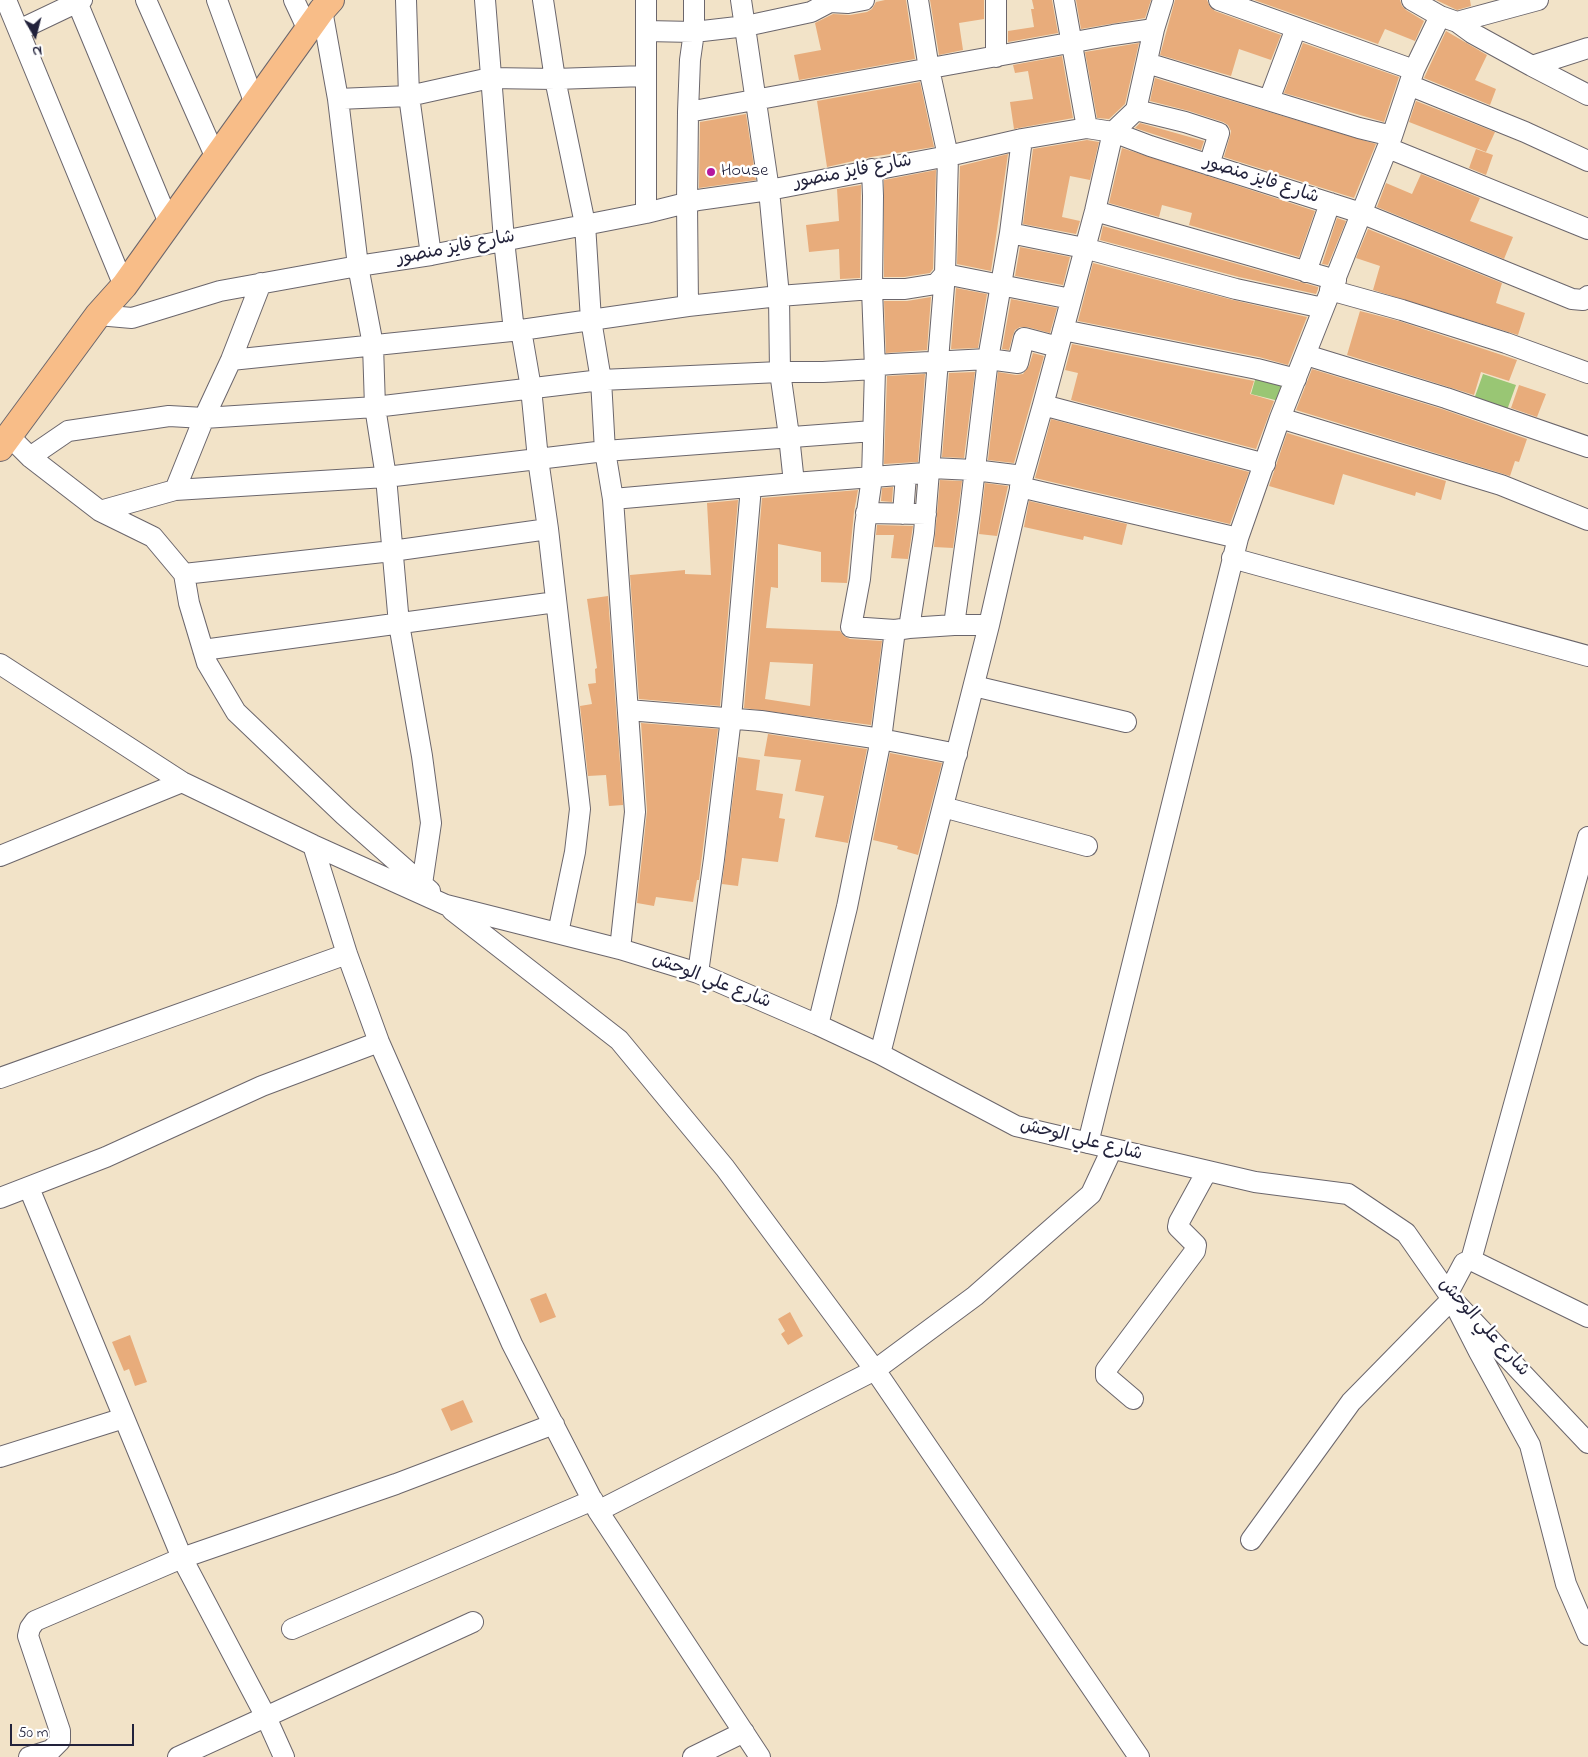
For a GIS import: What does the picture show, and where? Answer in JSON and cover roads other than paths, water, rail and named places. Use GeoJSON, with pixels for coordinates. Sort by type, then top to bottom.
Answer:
{"type":"FeatureCollection","features":[{"type":"Feature","properties":{"kind":"main road"},"geometry":{"type":"LineString","coordinates":[[5,442],[98,315],[124,286],[320,13]]}},
{"type":"Feature","properties":{"kind":"street"},"geometry":{"type":"LineString","coordinates":[[6,0],[124,286]]}},
{"type":"Feature","properties":{"kind":"street"},"geometry":{"type":"LineString","coordinates":[[146,0],[216,158]]}},
{"type":"Feature","properties":{"kind":"street"},"geometry":{"type":"LineString","coordinates":[[217,0],[255,104]]}},
{"type":"Feature","properties":{"kind":"street"},"geometry":{"type":"LineString","coordinates":[[294,0],[320,13],[338,99],[358,266],[373,345],[375,408],[386,477],[399,624],[422,756],[431,823],[422,884]]}},
{"type":"Feature","properties":{"kind":"street"},"geometry":{"type":"LineString","coordinates":[[406,0],[409,96],[431,255]]}},
{"type":"Feature","properties":{"kind":"street"},"geometry":{"type":"LineString","coordinates":[[484,0],[504,240],[518,330],[531,388],[580,809],[575,852],[558,933]]}},
{"type":"Feature","properties":{"kind":"street"},"geometry":{"type":"LineString","coordinates":[[543,0],[555,79],[585,224],[591,320],[601,380],[605,450],[613,499],[635,812],[620,949]]}},
{"type":"Feature","properties":{"kind":"street"},"geometry":{"type":"LineString","coordinates":[[646,0],[646,213]]}},
{"type":"Feature","properties":{"kind":"street"},"geometry":{"type":"LineString","coordinates":[[688,306],[688,112],[690,60],[694,32],[694,0]]}},
{"type":"Feature","properties":{"kind":"street"},"geometry":{"type":"LineString","coordinates":[[741,0],[769,190],[779,296],[780,372],[794,483]]}},
{"type":"Feature","properties":{"kind":"street"},"geometry":{"type":"LineString","coordinates":[[646,31],[694,32],[746,26],[811,12],[830,2],[848,3],[864,0]]}},
{"type":"Feature","properties":{"kind":"street"},"geometry":{"type":"LineString","coordinates":[[818,1025],[847,907],[926,514],[931,468],[937,362],[945,274],[948,156],[929,69],[918,0]]}},
{"type":"Feature","properties":{"kind":"street"},"geometry":{"type":"LineString","coordinates":[[996,0],[996,56]]}},
{"type":"Feature","properties":{"kind":"street"},"geometry":{"type":"LineString","coordinates":[[1064,0],[1087,128]]}},
{"type":"Feature","properties":{"kind":"street"},"geometry":{"type":"LineString","coordinates":[[880,1054],[974,686],[1022,482],[1095,211],[1113,132],[1136,110],[1154,29],[1163,0]]}},
{"type":"Feature","properties":{"kind":"street"},"geometry":{"type":"LineString","coordinates":[[1219,0],[1296,28],[1412,77],[1588,161]]}},
{"type":"Feature","properties":{"kind":"street"},"geometry":{"type":"LineString","coordinates":[[1412,0],[1588,95]]}},
{"type":"Feature","properties":{"kind":"street"},"geometry":{"type":"LineString","coordinates":[[1088,1143],[1238,538],[1280,418],[1390,142],[1412,77],[1448,19],[1538,0]]}},
{"type":"Feature","properties":{"kind":"street"},"geometry":{"type":"LineString","coordinates":[[19,30],[79,1],[169,223]]}},
{"type":"Feature","properties":{"kind":"street"},"geometry":{"type":"LineString","coordinates":[[1269,100],[1296,28]]}},
{"type":"Feature","properties":{"kind":"street"},"geometry":{"type":"LineString","coordinates":[[688,112],[1154,29]]}},
{"type":"Feature","properties":{"kind":"street"},"geometry":{"type":"LineString","coordinates":[[1532,66],[1588,48]]}},
{"type":"Feature","properties":{"kind":"street"},"geometry":{"type":"LineString","coordinates":[[1147,63],[1359,128],[1588,229]]}},
{"type":"Feature","properties":{"kind":"street"},"geometry":{"type":"LineString","coordinates":[[338,99],[409,96],[490,78],[555,79],[645,76]]}},
{"type":"Feature","properties":{"kind":"street"},"geometry":{"type":"LineString","coordinates":[[1136,110],[1219,133],[1209,165]]}},
{"type":"Feature","properties":{"kind":"street","name":"شارع فايز منصور"},"geometry":{"type":"LineString","coordinates":[[98,315],[132,318],[220,291],[431,255],[646,213],[687,202],[769,190],[948,156],[1022,139],[1087,128],[1113,132],[1150,146],[1361,213],[1572,299],[1583,300],[1588,296]]}},
{"type":"Feature","properties":{"kind":"street"},"geometry":{"type":"LineString","coordinates":[[954,625],[988,359],[1010,233],[1022,139]]}},
{"type":"Feature","properties":{"kind":"street"},"geometry":{"type":"LineString","coordinates":[[872,169],[874,369],[872,478],[866,513],[860,579],[851,627],[902,629],[954,625],[989,625]]}},
{"type":"Feature","properties":{"kind":"street"},"geometry":{"type":"LineString","coordinates":[[1306,272],[1330,203]]}},
{"type":"Feature","properties":{"kind":"street"},"geometry":{"type":"LineString","coordinates":[[1095,211],[1306,272],[1330,293]]}},
{"type":"Feature","properties":{"kind":"street"},"geometry":{"type":"LineString","coordinates":[[1010,233],[1084,248],[1236,289],[1330,293],[1402,310],[1506,343],[1588,373]]}},
{"type":"Feature","properties":{"kind":"street"},"geometry":{"type":"LineString","coordinates":[[945,274],[1070,299]]}},
{"type":"Feature","properties":{"kind":"street"},"geometry":{"type":"LineString","coordinates":[[231,360],[518,330],[688,306],[779,296],[905,288],[936,284],[945,274]]}},
{"type":"Feature","properties":{"kind":"street"},"geometry":{"type":"LineString","coordinates":[[175,490],[204,418],[231,360],[261,283]]}},
{"type":"Feature","properties":{"kind":"street"},"geometry":{"type":"LineString","coordinates":[[30,457],[68,431],[170,416],[204,418],[375,408],[601,380],[780,372],[823,372],[874,369],[879,365],[988,359],[1018,363],[1024,338],[1060,338],[1257,368],[1296,379]]}},
{"type":"Feature","properties":{"kind":"street"},"geometry":{"type":"LineString","coordinates":[[1306,355],[1421,392],[1446,398],[1588,447]]}},
{"type":"Feature","properties":{"kind":"street"},"geometry":{"type":"LineString","coordinates":[[1044,405],[1264,464]]}},
{"type":"Feature","properties":{"kind":"street"},"geometry":{"type":"LineString","coordinates":[[1280,418],[1502,485],[1588,520]]}},
{"type":"Feature","properties":{"kind":"street"},"geometry":{"type":"LineString","coordinates":[[100,511],[175,490],[386,477],[605,450],[873,431]]}},
{"type":"Feature","properties":{"kind":"street"},"geometry":{"type":"LineString","coordinates":[[5,442],[30,457],[100,511],[153,537],[184,574],[189,603],[207,663],[236,712],[344,815],[446,905],[619,1040],[725,1168],[875,1370],[1139,1757]]}},
{"type":"Feature","properties":{"kind":"street"},"geometry":{"type":"LineString","coordinates":[[613,499],[906,475],[925,473],[931,468],[974,470],[1238,538]]}},
{"type":"Feature","properties":{"kind":"street"},"geometry":{"type":"LineString","coordinates":[[903,514],[906,475]]}},
{"type":"Feature","properties":{"kind":"street"},"geometry":{"type":"LineString","coordinates":[[698,974],[731,718],[751,487]]}},
{"type":"Feature","properties":{"kind":"street"},"geometry":{"type":"LineString","coordinates":[[866,513],[926,514]]}},
{"type":"Feature","properties":{"kind":"street"},"geometry":{"type":"LineString","coordinates":[[184,574],[392,551],[548,529]]}},
{"type":"Feature","properties":{"kind":"street"},"geometry":{"type":"LineString","coordinates":[[1232,558],[1588,656]]}},
{"type":"Feature","properties":{"kind":"street"},"geometry":{"type":"LineString","coordinates":[[203,650],[556,602]]}},
{"type":"Feature","properties":{"kind":"street"},"geometry":{"type":"LineString","coordinates":[[0,664],[182,782],[313,845],[446,905]]}},
{"type":"Feature","properties":{"kind":"street"},"geometry":{"type":"LineString","coordinates":[[974,686],[1126,722]]}},
{"type":"Feature","properties":{"kind":"street"},"geometry":{"type":"LineString","coordinates":[[628,710],[761,721],[881,739],[957,754]]}},
{"type":"Feature","properties":{"kind":"street"},"geometry":{"type":"LineString","coordinates":[[0,856],[182,782]]}},
{"type":"Feature","properties":{"kind":"street"},"geometry":{"type":"LineString","coordinates":[[943,807],[1087,846]]}},
{"type":"Feature","properties":{"kind":"street"},"geometry":{"type":"LineString","coordinates":[[1471,1260],[1588,837]]}},
{"type":"Feature","properties":{"kind":"street"},"geometry":{"type":"LineString","coordinates":[[313,845],[347,954],[379,1042],[512,1344],[596,1506],[760,1757]]}},
{"type":"Feature","properties":{"kind":"street","name":"شارع علي الوحش"},"geometry":{"type":"LineString","coordinates":[[446,905],[620,949],[698,974],[818,1025],[880,1054],[1016,1126],[1255,1182],[1348,1194],[1406,1233],[1450,1296],[1584,1430]]}},
{"type":"Feature","properties":{"kind":"street"},"geometry":{"type":"LineString","coordinates":[[0,1078],[347,954]]}},
{"type":"Feature","properties":{"kind":"street"},"geometry":{"type":"LineString","coordinates":[[0,1198],[106,1157],[262,1086],[379,1042]]}},
{"type":"Feature","properties":{"kind":"street"},"geometry":{"type":"LineString","coordinates":[[292,1629],[596,1506],[875,1370],[975,1296],[1091,1194],[1112,1149]]}},
{"type":"Feature","properties":{"kind":"street"},"geometry":{"type":"LineString","coordinates":[[1133,1399],[1106,1376],[1106,1370],[1195,1251],[1196,1245],[1178,1227],[1206,1171]]}},
{"type":"Feature","properties":{"kind":"street"},"geometry":{"type":"LineString","coordinates":[[29,1188],[182,1558],[266,1717],[284,1757]]}},
{"type":"Feature","properties":{"kind":"street"},"geometry":{"type":"LineString","coordinates":[[1251,1540],[1351,1402],[1450,1296],[1464,1263],[1471,1260],[1588,1317]]}},
{"type":"Feature","properties":{"kind":"street"},"geometry":{"type":"LineString","coordinates":[[1450,1296],[1530,1445],[1566,1584],[1588,1635]]}},
{"type":"Feature","properties":{"kind":"street"},"geometry":{"type":"LineString","coordinates":[[0,1457],[124,1418]]}},
{"type":"Feature","properties":{"kind":"street"},"geometry":{"type":"LineString","coordinates":[[30,1757],[51,1750],[60,1741],[60,1731],[28,1636],[30,1628],[35,1621],[182,1558],[396,1484],[554,1424]]}},
{"type":"Feature","properties":{"kind":"street"},"geometry":{"type":"LineString","coordinates":[[178,1757],[473,1622]]}},
{"type":"Feature","properties":{"kind":"street"},"geometry":{"type":"LineString","coordinates":[[693,1757],[744,1732]]}},
{"type":"Feature","properties":{"kind":"place","name":"House"},"geometry":{"type":"Point","coordinates":[711,172]}}]}
